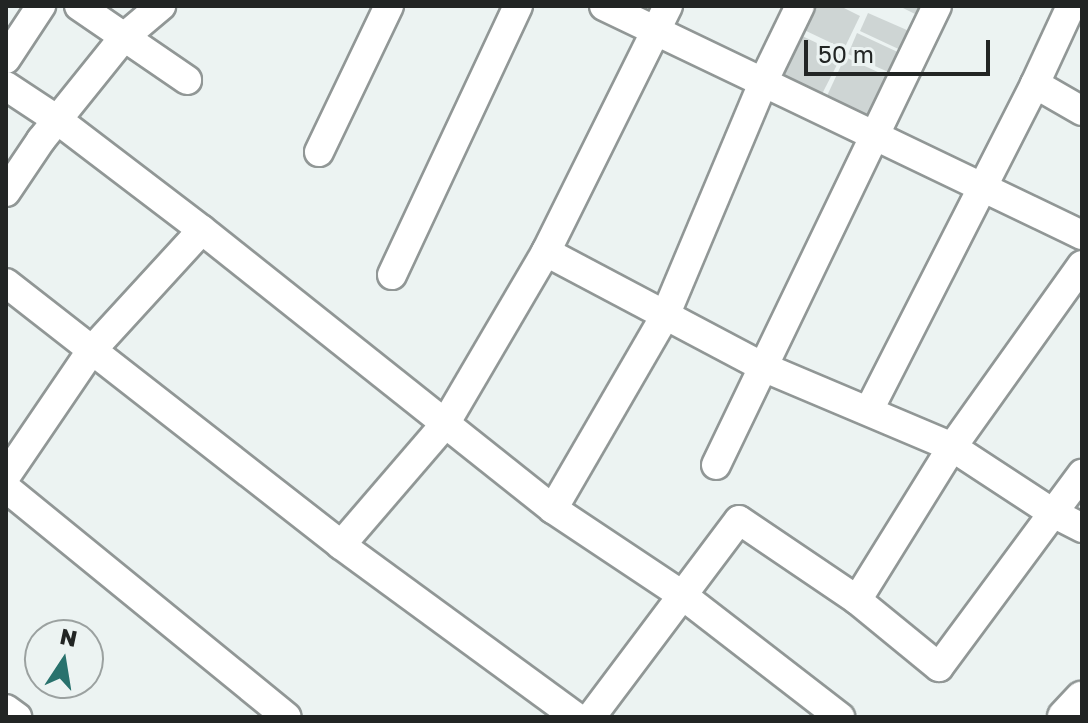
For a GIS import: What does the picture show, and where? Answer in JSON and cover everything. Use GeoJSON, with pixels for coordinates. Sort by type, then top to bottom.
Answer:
{"type":"FeatureCollection","features":[{"type":"Feature","properties":{"kind":"main road"},"geometry":{"type":"LineString","coordinates":[[1065,717],[1082,699]]}},
{"type":"Feature","properties":{"kind":"street"},"geometry":{"type":"LineString","coordinates":[[6,59],[41,6]]}},
{"type":"Feature","properties":{"kind":"street"},"geometry":{"type":"LineString","coordinates":[[79,6],[187,80]]}},
{"type":"Feature","properties":{"kind":"street"},"geometry":{"type":"LineString","coordinates":[[6,192],[41,140],[123,38],[161,6]]}},
{"type":"Feature","properties":{"kind":"street"},"geometry":{"type":"LineString","coordinates":[[319,152],[389,6]]}},
{"type":"Feature","properties":{"kind":"street"},"geometry":{"type":"LineString","coordinates":[[392,275],[518,6]]}},
{"type":"Feature","properties":{"kind":"street"},"geometry":{"type":"LineString","coordinates":[[604,6],[662,18],[764,80],[1082,235]]}},
{"type":"Feature","properties":{"kind":"street"},"geometry":{"type":"LineString","coordinates":[[553,509],[665,316],[764,80],[800,6]]}},
{"type":"Feature","properties":{"kind":"street"},"geometry":{"type":"LineString","coordinates":[[716,465],[937,6]]}},
{"type":"Feature","properties":{"kind":"street"},"geometry":{"type":"LineString","coordinates":[[869,410],[1035,84],[1071,6]]}},
{"type":"Feature","properties":{"kind":"street"},"geometry":{"type":"LineString","coordinates":[[341,545],[445,424],[546,252],[662,18]]}},
{"type":"Feature","properties":{"kind":"street"},"geometry":{"type":"LineString","coordinates":[[1035,84],[1082,111]]}},
{"type":"Feature","properties":{"kind":"street"},"geometry":{"type":"LineString","coordinates":[[6,86],[59,121],[202,230],[553,509],[682,595],[840,717]]}},
{"type":"Feature","properties":{"kind":"street"},"geometry":{"type":"LineString","coordinates":[[6,476],[91,351],[202,230]]}},
{"type":"Feature","properties":{"kind":"street"},"geometry":{"type":"LineString","coordinates":[[546,252],[763,367],[952,447],[1053,513],[1082,528]]}},
{"type":"Feature","properties":{"kind":"street"},"geometry":{"type":"LineString","coordinates":[[857,600],[952,447],[1082,265]]}},
{"type":"Feature","properties":{"kind":"street"},"geometry":{"type":"LineString","coordinates":[[6,283],[341,545],[576,717]]}},
{"type":"Feature","properties":{"kind":"street"},"geometry":{"type":"LineString","coordinates":[[591,717],[739,520],[857,600],[939,667],[1082,474]]}},
{"type":"Feature","properties":{"kind":"street"},"geometry":{"type":"LineString","coordinates":[[6,488],[287,717]]}},
{"type":"Feature","properties":{"kind":"street"},"geometry":{"type":"LineString","coordinates":[[6,709],[17,717]]}},
{"type":"Feature","properties":{"kind":"building"},"geometry":{"type":"Polygon","coordinates":[[[813,6],[840,6],[860,16],[844,49],[802,29],[813,6]]]}},
{"type":"Feature","properties":{"kind":"building"},"geometry":{"type":"Polygon","coordinates":[[[899,6],[926,6],[921,17],[899,6]]]}},
{"type":"Feature","properties":{"kind":"building"},"geometry":{"type":"Polygon","coordinates":[[[868,13],[916,34],[907,53],[860,31],[868,13]]]}},
{"type":"Feature","properties":{"kind":"building"},"geometry":{"type":"Polygon","coordinates":[[[857,33],[904,55],[895,75],[848,54],[857,33]]]}},
{"type":"Feature","properties":{"kind":"building"},"geometry":{"type":"Polygon","coordinates":[[[798,34],[842,55],[822,94],[779,72],[798,34]]]}},
{"type":"Feature","properties":{"kind":"building"},"geometry":{"type":"Polygon","coordinates":[[[845,57],[891,78],[872,119],[826,98],[845,57]]]}}]}
